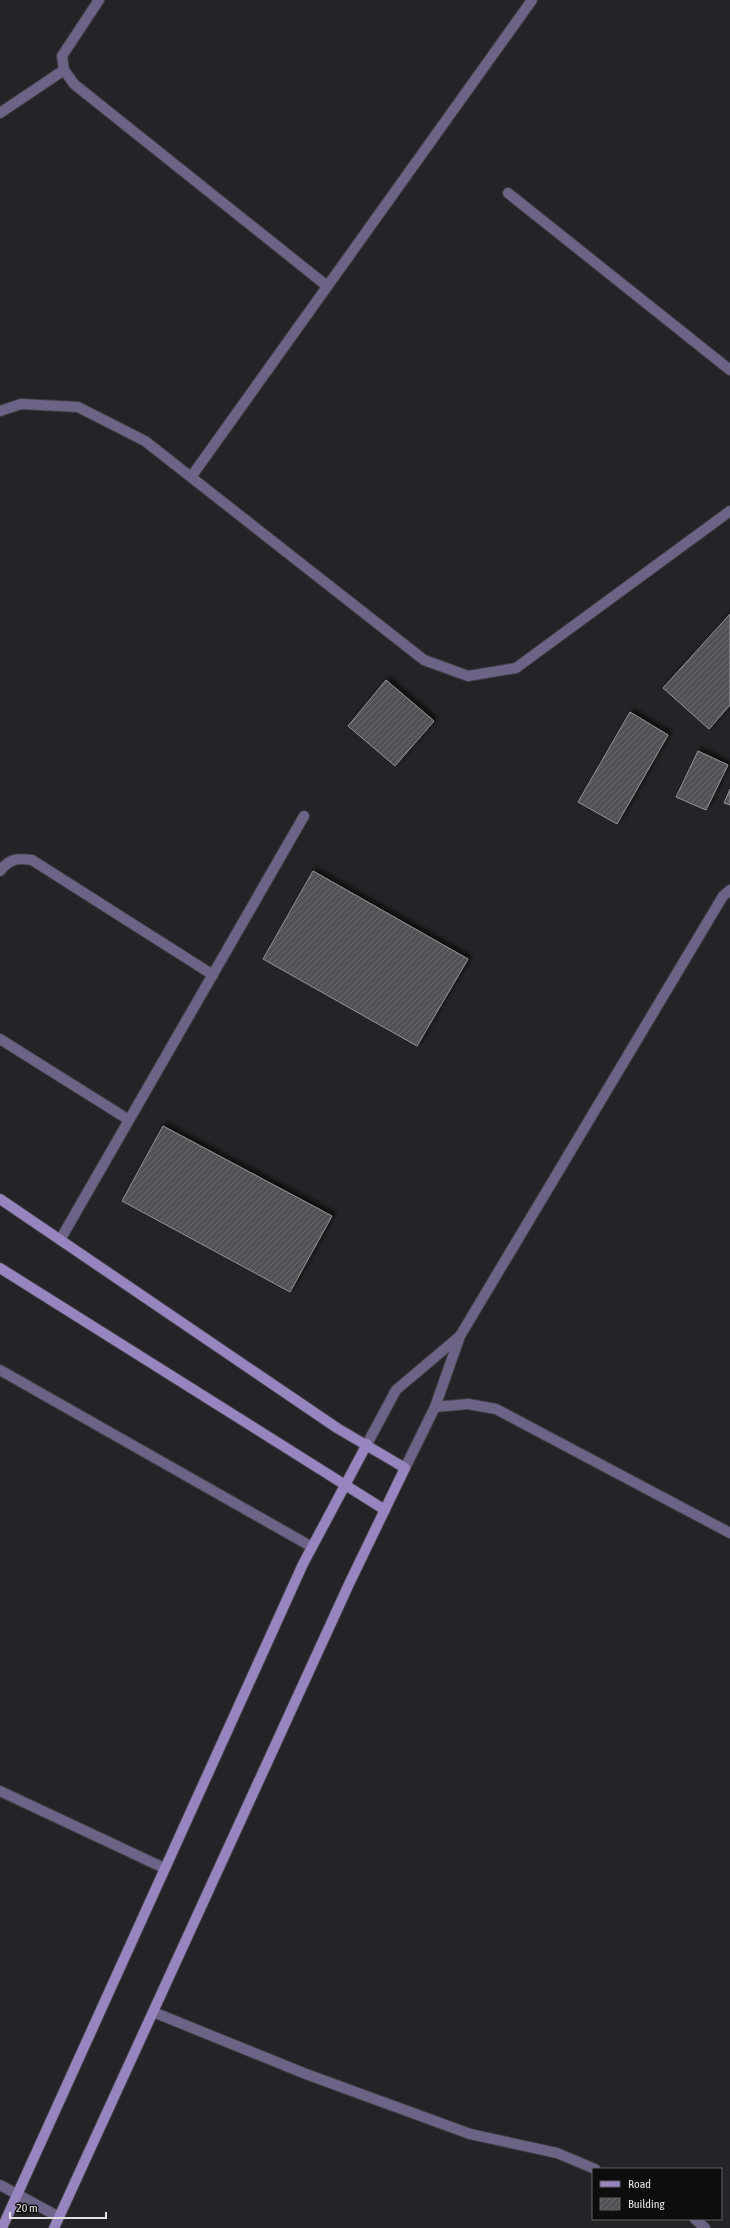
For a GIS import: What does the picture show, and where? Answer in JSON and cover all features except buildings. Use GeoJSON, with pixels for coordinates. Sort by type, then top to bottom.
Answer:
{"type":"FeatureCollection","features":[{"type":"Feature","properties":{"kind":"street"},"geometry":{"type":"LineString","coordinates":[[99,0],[62,56],[64,70],[74,84],[327,286]]}},
{"type":"Feature","properties":{"kind":"street"},"geometry":{"type":"LineString","coordinates":[[191,477],[532,0]]}},
{"type":"Feature","properties":{"kind":"street"},"geometry":{"type":"LineString","coordinates":[[0,113],[64,70]]}},
{"type":"Feature","properties":{"kind":"street"},"geometry":{"type":"LineString","coordinates":[[508,193],[730,370]]}},
{"type":"Feature","properties":{"kind":"street"},"geometry":{"type":"LineString","coordinates":[[0,411],[21,404],[78,408],[145,442],[424,660],[468,676],[516,668],[730,511]]}},
{"type":"Feature","properties":{"kind":"street"},"geometry":{"type":"LineString","coordinates":[[60,1240],[304,816]]}},
{"type":"Feature","properties":{"kind":"street"},"geometry":{"type":"LineString","coordinates":[[0,871],[7,862],[18,858],[32,860],[213,975]]}},
{"type":"Feature","properties":{"kind":"street"},"geometry":{"type":"LineString","coordinates":[[54,2228],[349,1584],[435,1407],[460,1336],[723,896],[730,890]]}},
{"type":"Feature","properties":{"kind":"street"},"geometry":{"type":"LineString","coordinates":[[0,1039],[129,1120]]}},
{"type":"Feature","properties":{"kind":"street"},"geometry":{"type":"LineString","coordinates":[[0,1199],[337,1428],[367,1444],[405,1468]]}},
{"type":"Feature","properties":{"kind":"street"},"geometry":{"type":"LineString","coordinates":[[0,1268],[385,1510]]}},
{"type":"Feature","properties":{"kind":"street"},"geometry":{"type":"LineString","coordinates":[[2,2228],[164,1868],[312,1547],[396,1390],[460,1336]]}},
{"type":"Feature","properties":{"kind":"street"},"geometry":{"type":"LineString","coordinates":[[0,1370],[312,1547]]}},
{"type":"Feature","properties":{"kind":"street"},"geometry":{"type":"LineString","coordinates":[[435,1407],[468,1404],[496,1409],[730,1533]]}},
{"type":"Feature","properties":{"kind":"street"},"geometry":{"type":"LineString","coordinates":[[0,1791],[164,1868]]}},
{"type":"Feature","properties":{"kind":"street"},"geometry":{"type":"LineString","coordinates":[[153,2012],[306,2074],[470,2134],[557,2153],[593,2168]]}},
{"type":"Feature","properties":{"kind":"street"},"geometry":{"type":"LineString","coordinates":[[0,2185],[59,2217]]}},
{"type":"Feature","properties":{"kind":"street"},"geometry":{"type":"LineString","coordinates":[[695,2220],[705,2228]]}}]}
